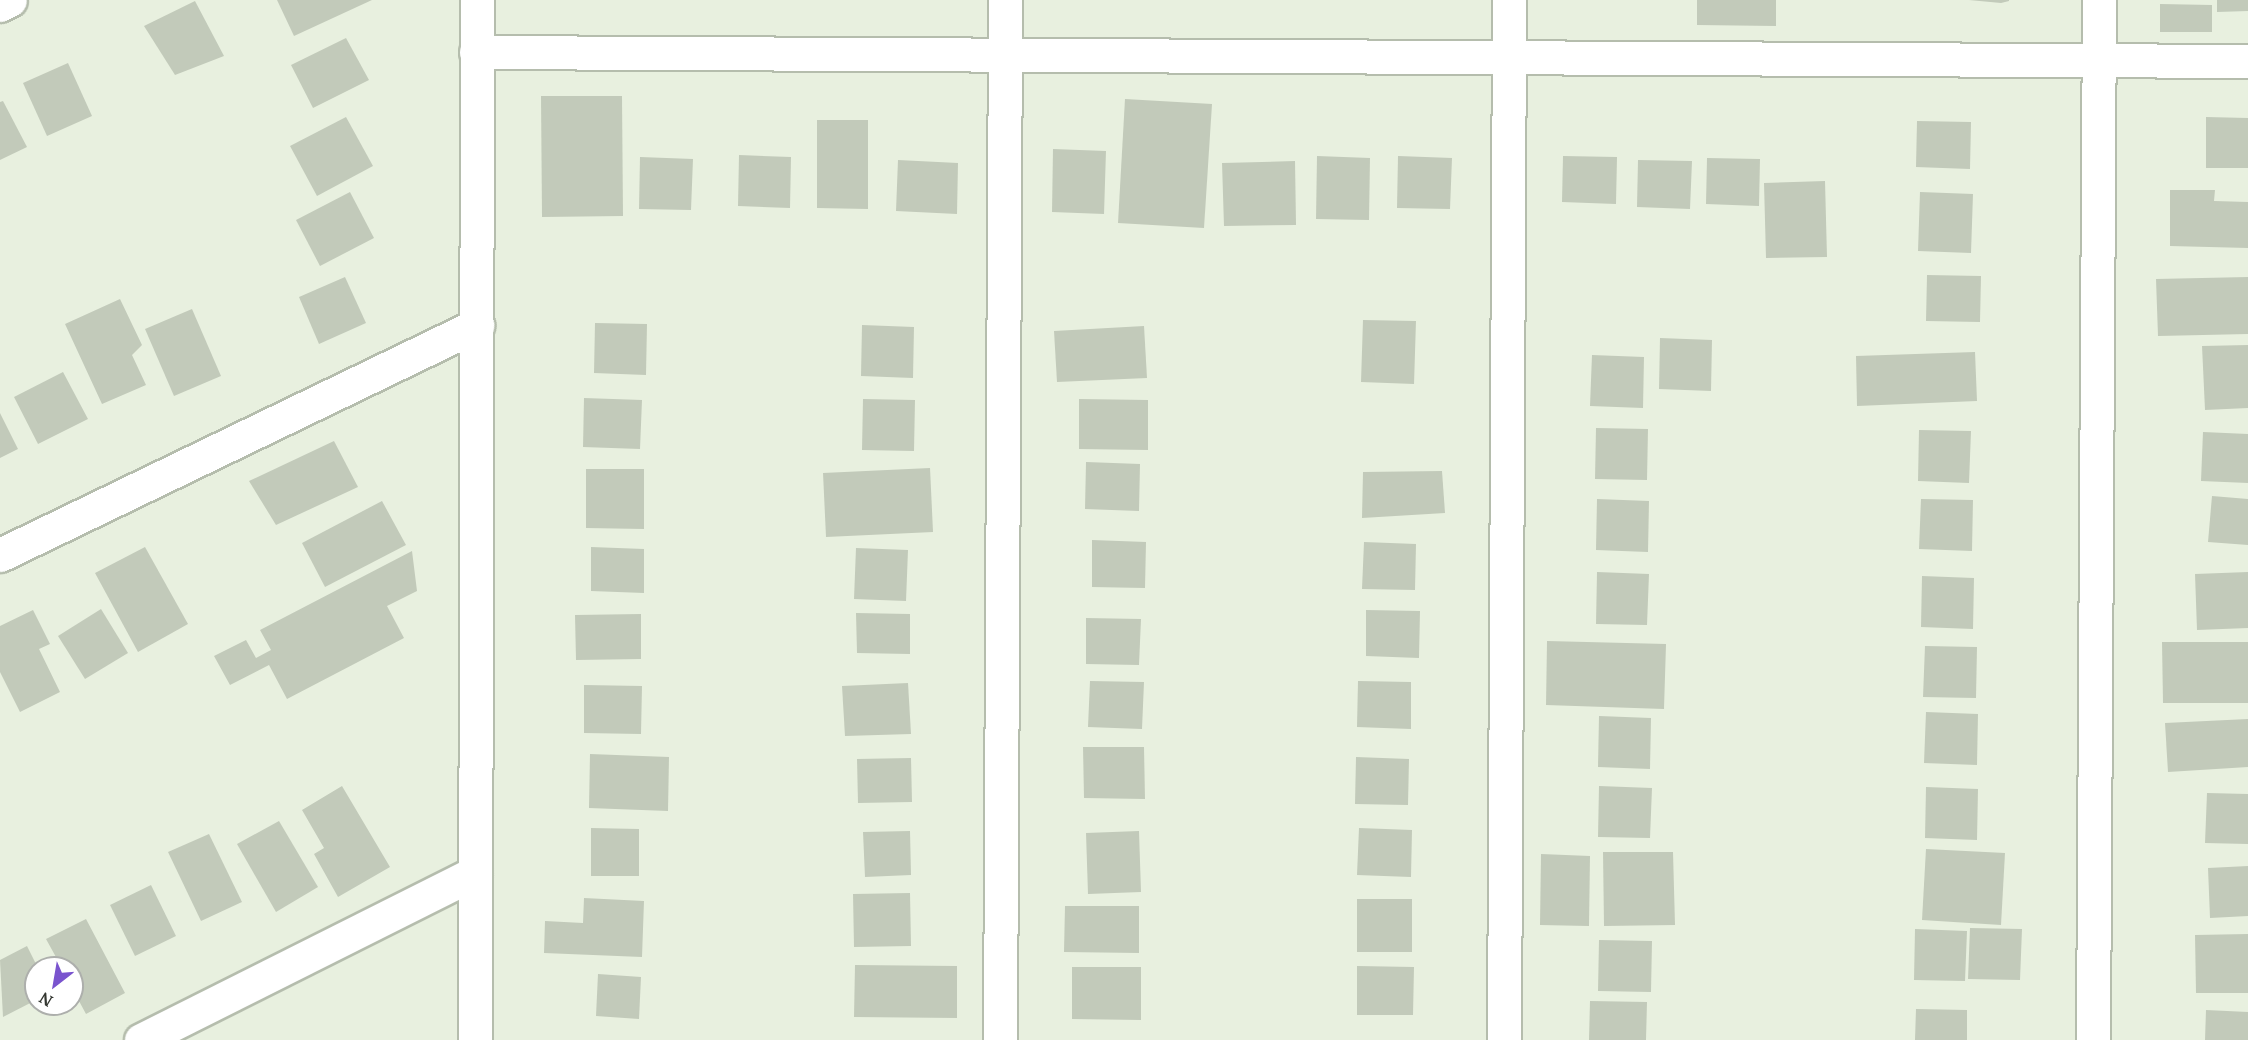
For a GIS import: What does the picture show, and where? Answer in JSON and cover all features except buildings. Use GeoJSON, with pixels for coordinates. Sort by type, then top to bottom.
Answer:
{"type":"FeatureCollection","features":[{"type":"Feature","properties":{"kind":"street"},"geometry":{"type":"LineString","coordinates":[[0,5],[10,0]]}},
{"type":"Feature","properties":{"kind":"street"},"geometry":{"type":"LineString","coordinates":[[475,1040],[477,0]]}},
{"type":"Feature","properties":{"kind":"street"},"geometry":{"type":"LineString","coordinates":[[1000,1040],[1005,0]]}},
{"type":"Feature","properties":{"kind":"street"},"geometry":{"type":"LineString","coordinates":[[1504,1040],[1509,0]]}},
{"type":"Feature","properties":{"kind":"street"},"geometry":{"type":"LineString","coordinates":[[2093,1040],[2099,0]]}},
{"type":"Feature","properties":{"kind":"street"},"geometry":{"type":"LineString","coordinates":[[476,52],[1005,53],[2099,63],[2248,61]]}},
{"type":"Feature","properties":{"kind":"street"},"geometry":{"type":"LineString","coordinates":[[0,555],[477,325]]}},
{"type":"Feature","properties":{"kind":"street"},"geometry":{"type":"LineString","coordinates":[[141,1040],[474,873]]}}]}
